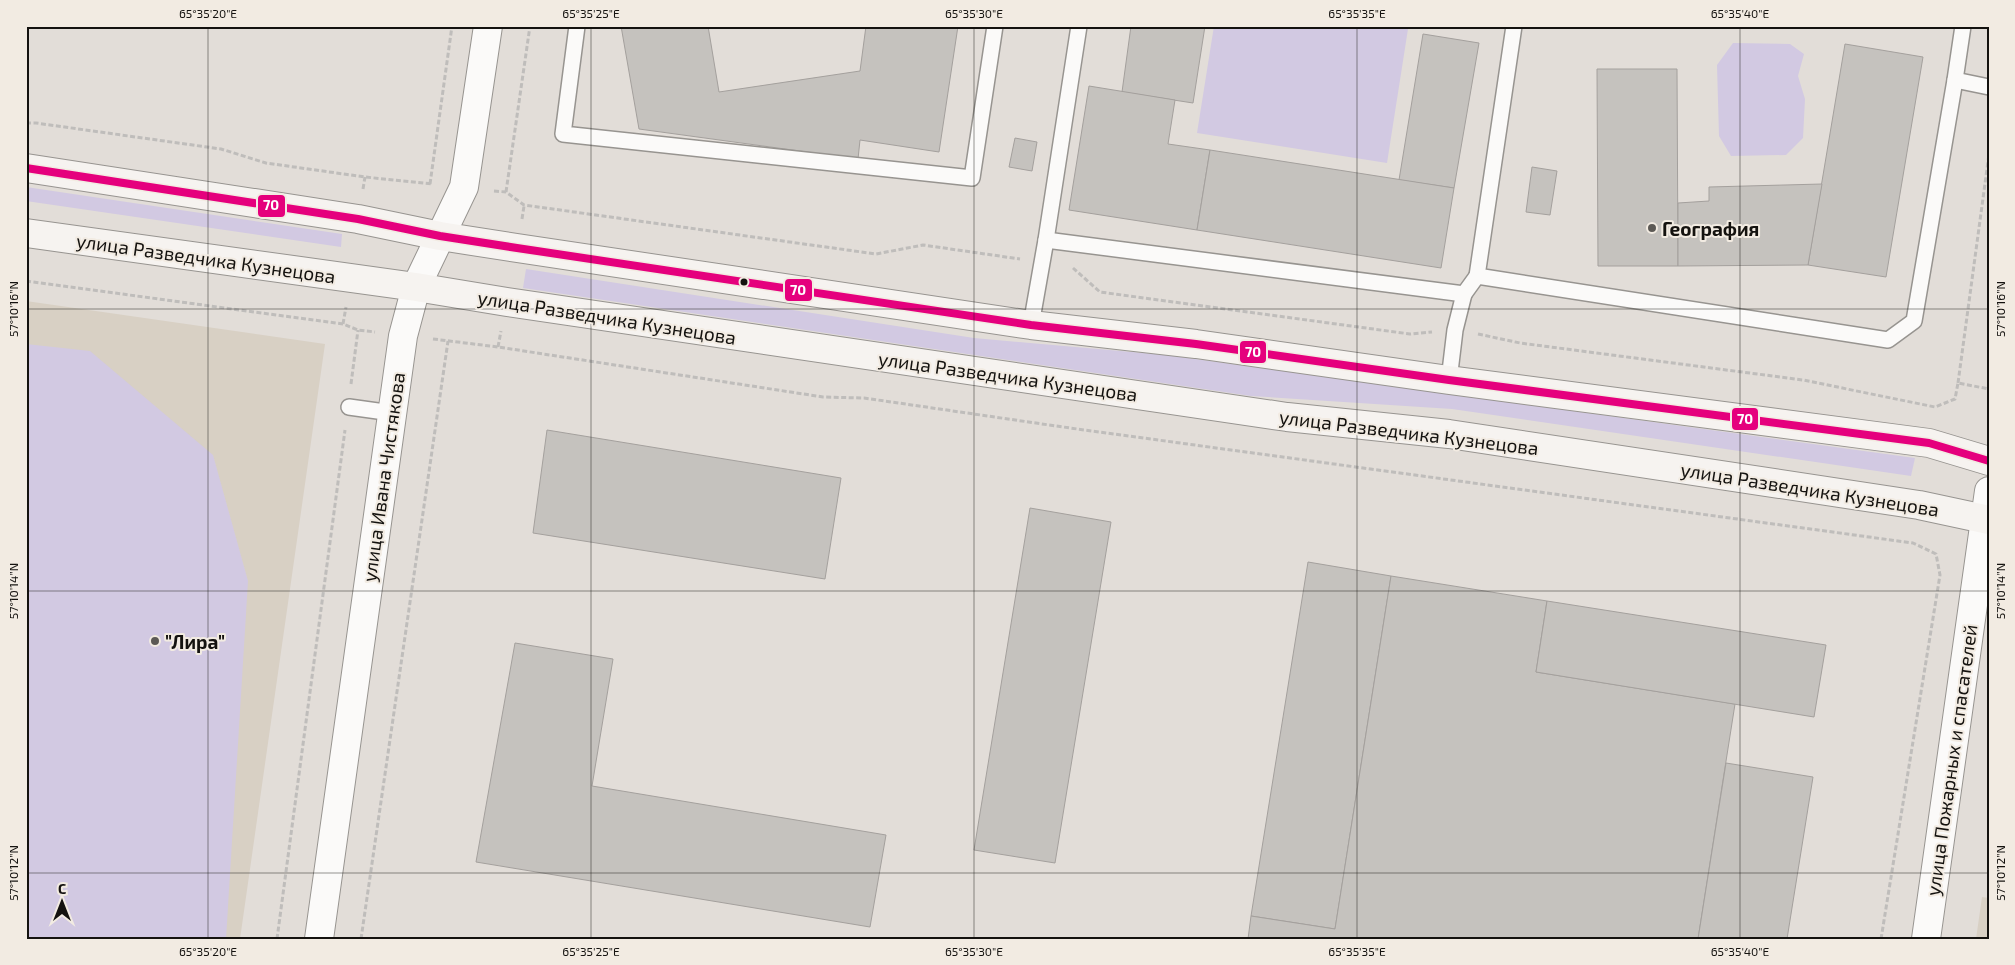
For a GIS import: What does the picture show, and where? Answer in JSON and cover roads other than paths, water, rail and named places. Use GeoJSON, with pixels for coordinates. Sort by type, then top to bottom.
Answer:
{"type":"FeatureCollection","features":[{"type":"Feature","properties":{"kind":"main road"},"geometry":{"type":"LineString","coordinates":[[26,168],[358,219],[440,236],[1031,325],[1196,344],[1449,380],[1929,443],[1989,461]]}},
{"type":"Feature","properties":{"kind":"main road","name":"улица Разведчика Кузнецова"},"geometry":{"type":"LineString","coordinates":[[26,233],[416,287],[1287,418],[1469,437],[1919,505],[1987,520]]}},
{"type":"Feature","properties":{"kind":"street","name":"улица Ивана Чистякова"},"geometry":{"type":"LineString","coordinates":[[319,939],[403,336],[416,287],[464,187],[488,26]]}},
{"type":"Feature","properties":{"kind":"street","name":"улица Пожарных и спасателей"},"geometry":{"type":"LineString","coordinates":[[1926,939],[1987,520],[1989,491]]}},
{"type":"Feature","properties":{"kind":"lane"},"geometry":{"type":"LineString","coordinates":[[577,26],[563,134],[972,178],[995,26]]}},
{"type":"Feature","properties":{"kind":"lane"},"geometry":{"type":"LineString","coordinates":[[1031,325],[1079,26]]}},
{"type":"Feature","properties":{"kind":"lane"},"geometry":{"type":"LineString","coordinates":[[1449,380],[1455,330],[1464,294],[1478,276],[1514,26]]}},
{"type":"Feature","properties":{"kind":"lane"},"geometry":{"type":"LineString","coordinates":[[1478,276],[1888,340],[1914,321],[1963,26]]}},
{"type":"Feature","properties":{"kind":"lane"},"geometry":{"type":"LineString","coordinates":[[1955,80],[1989,87]]}},
{"type":"Feature","properties":{"kind":"lane"},"geometry":{"type":"LineString","coordinates":[[1046,240],[1464,294]]}},
{"type":"Feature","properties":{"kind":"lane"},"geometry":{"type":"LineString","coordinates":[[348,407],[392,413]]}},
{"type":"Feature","properties":{"kind":"place","name":"География"},"geometry":{"type":"Point","coordinates":[1652,228]}},
{"type":"Feature","properties":{"kind":"place","name":"\"Лира\""},"geometry":{"type":"Point","coordinates":[155,641]}}]}
